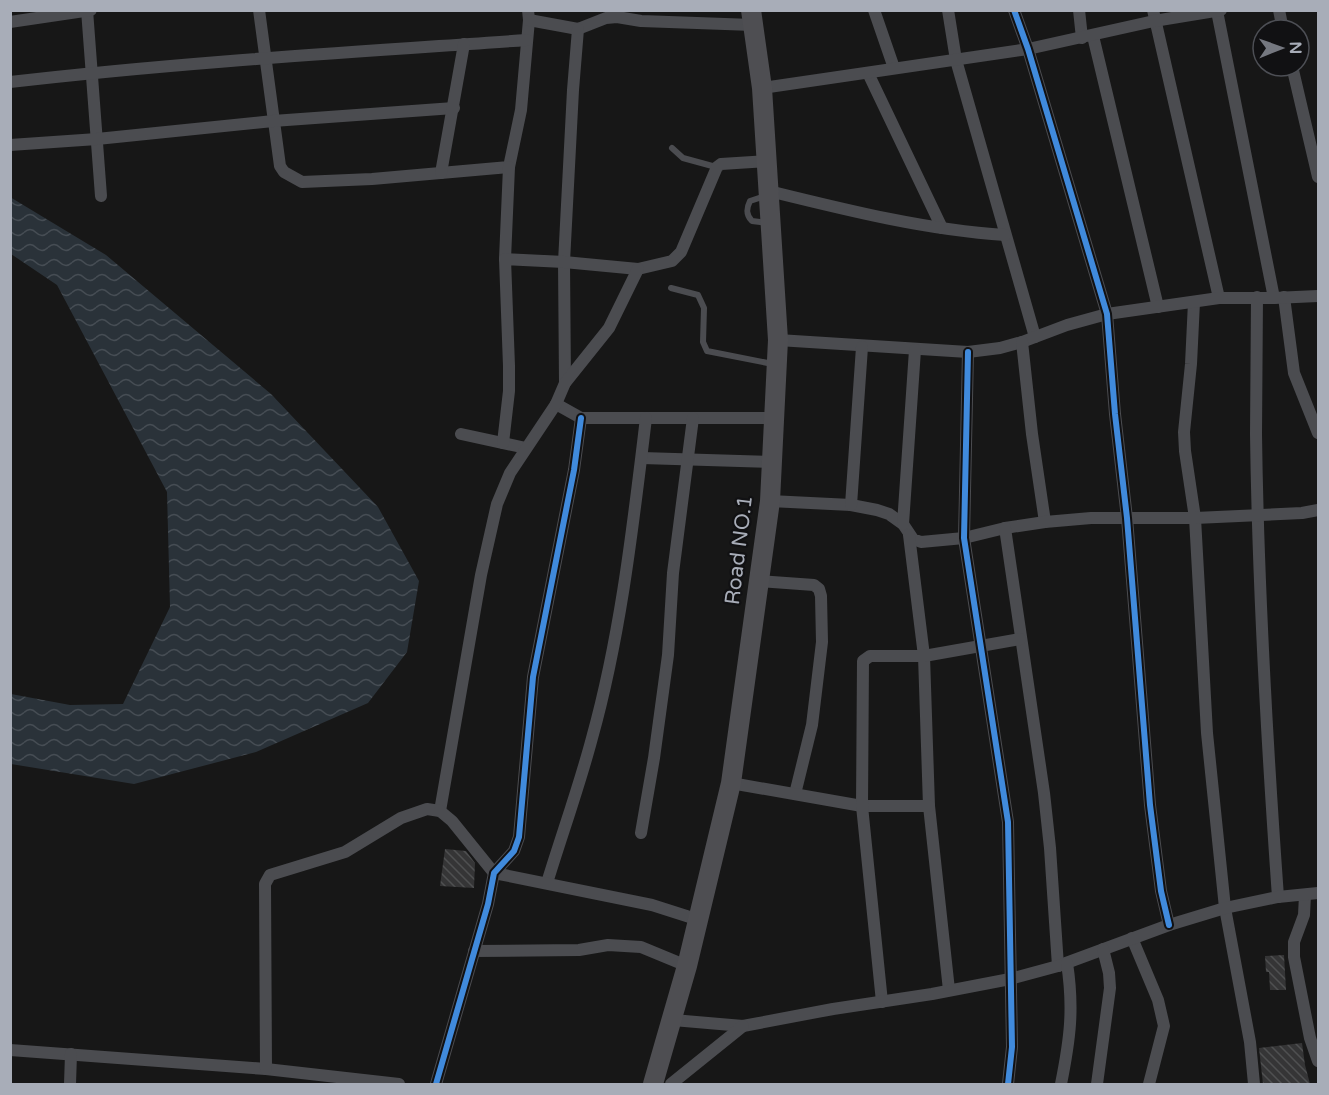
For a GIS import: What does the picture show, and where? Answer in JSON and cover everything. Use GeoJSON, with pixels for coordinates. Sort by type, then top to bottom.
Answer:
{"type":"FeatureCollection","features":[{"type":"Feature","properties":{"kind":"highway","name":"Road NO.1"},"geometry":{"type":"LineString","coordinates":[[653,1084],[673,1020],[699,920],[731,783],[770,501],[778,340],[762,88],[752,18]]}},
{"type":"Feature","properties":{"kind":"street"},"geometry":{"type":"LineString","coordinates":[[259,10],[273,121],[280,166],[284,172],[302,182],[372,179],[509,167]]}},
{"type":"Feature","properties":{"kind":"street"},"geometry":{"type":"LineString","coordinates":[[874,10],[894,68]]}},
{"type":"Feature","properties":{"kind":"street"},"geometry":{"type":"LineString","coordinates":[[948,10],[956,60],[1035,337]]}},
{"type":"Feature","properties":{"kind":"street"},"geometry":{"type":"LineString","coordinates":[[1014,10],[1028,49],[1107,314],[1115,414],[1128,518],[1150,805],[1161,891],[1169,925]]}},
{"type":"Feature","properties":{"kind":"street"},"geometry":{"type":"LineString","coordinates":[[1079,10],[1158,307]]}},
{"type":"Feature","properties":{"kind":"street"},"geometry":{"type":"LineString","coordinates":[[10,22],[88,11],[101,196]]}},
{"type":"Feature","properties":{"kind":"street"},"geometry":{"type":"LineString","coordinates":[[762,88],[1028,49],[1088,37],[1153,16],[1214,11],[1294,373],[1318,433]]}},
{"type":"Feature","properties":{"kind":"street"},"geometry":{"type":"LineString","coordinates":[[503,443],[509,391],[505,260],[509,167],[521,110],[528,15],[579,29],[616,14],[641,21],[752,18]]}},
{"type":"Feature","properties":{"kind":"street"},"geometry":{"type":"LineString","coordinates":[[1153,16],[1219,298]]}},
{"type":"Feature","properties":{"kind":"street"},"geometry":{"type":"LineString","coordinates":[[565,383],[564,262],[573,90],[579,29]]}},
{"type":"Feature","properties":{"kind":"street"},"geometry":{"type":"LineString","coordinates":[[10,82],[93,72],[264,58],[527,40]]}},
{"type":"Feature","properties":{"kind":"street"},"geometry":{"type":"LineString","coordinates":[[441,173],[464,44]]}},
{"type":"Feature","properties":{"kind":"street"},"geometry":{"type":"LineString","coordinates":[[868,74],[942,228]]}},
{"type":"Feature","properties":{"kind":"street"},"geometry":{"type":"LineString","coordinates":[[1295,78],[1318,177]]}},
{"type":"Feature","properties":{"kind":"street"},"geometry":{"type":"LineString","coordinates":[[10,145],[97,139],[273,121],[454,108]]}},
{"type":"Feature","properties":{"kind":"street"},"geometry":{"type":"LineString","coordinates":[[505,260],[564,262],[638,269],[672,261],[681,252],[717,167],[722,164],[767,161]]}},
{"type":"Feature","properties":{"kind":"street"},"geometry":{"type":"LineString","coordinates":[[769,193],[942,228],[1005,235]]}},
{"type":"Feature","properties":{"kind":"street"},"geometry":{"type":"LineString","coordinates":[[440,811],[481,575],[497,504],[510,472],[556,404],[565,383],[609,328],[638,269]]}},
{"type":"Feature","properties":{"kind":"street"},"geometry":{"type":"LineString","coordinates":[[778,340],[968,352],[1000,348],[1022,342],[1067,325],[1107,314],[1219,298],[1318,296]]}},
{"type":"Feature","properties":{"kind":"street"},"geometry":{"type":"LineString","coordinates":[[1257,297],[1256,435],[1267,736],[1278,897]]}},
{"type":"Feature","properties":{"kind":"street"},"geometry":{"type":"LineString","coordinates":[[1194,302],[1184,432],[1187,470],[1196,518],[1207,733],[1225,908],[1250,1042],[1254,1084]]}},
{"type":"Feature","properties":{"kind":"street"},"geometry":{"type":"LineString","coordinates":[[1022,342],[1045,522]]}},
{"type":"Feature","properties":{"kind":"street"},"geometry":{"type":"LineString","coordinates":[[851,505],[862,347]]}},
{"type":"Feature","properties":{"kind":"street"},"geometry":{"type":"LineString","coordinates":[[915,350],[906,529],[924,656],[929,806],[949,990]]}},
{"type":"Feature","properties":{"kind":"street"},"geometry":{"type":"LineString","coordinates":[[968,352],[964,538],[1008,822],[1012,1047],[1008,1084]]}},
{"type":"Feature","properties":{"kind":"street"},"geometry":{"type":"LineString","coordinates":[[556,404],[581,418],[775,418]]}},
{"type":"Feature","properties":{"kind":"street"},"geometry":{"type":"LineString","coordinates":[[436,1084],[488,904],[494,873],[514,851],[519,837],[533,677],[574,470],[581,418]]}},
{"type":"Feature","properties":{"kind":"street"},"geometry":{"type":"LineString","coordinates":[[547,883],[592,738],[609,667],[642,458],[646,418]]}},
{"type":"Feature","properties":{"kind":"street"},"geometry":{"type":"LineString","coordinates":[[641,833],[668,655],[673,573],[693,418]]}},
{"type":"Feature","properties":{"kind":"street"},"geometry":{"type":"LineString","coordinates":[[461,434],[526,448]]}},
{"type":"Feature","properties":{"kind":"street"},"geometry":{"type":"LineString","coordinates":[[642,458],[773,462]]}},
{"type":"Feature","properties":{"kind":"street"},"geometry":{"type":"LineString","coordinates":[[770,501],[851,505],[889,514],[921,542],[964,538],[1005,528],[1045,522],[1091,518],[1196,518],[1302,513],[1318,510]]}},
{"type":"Feature","properties":{"kind":"street"},"geometry":{"type":"LineString","coordinates":[[1005,528],[1044,793],[1063,964],[1071,992],[1070,1035],[1061,1084]]}},
{"type":"Feature","properties":{"kind":"street"},"geometry":{"type":"LineString","coordinates":[[759,581],[814,585],[819,589],[821,596],[822,642],[812,725],[795,794]]}},
{"type":"Feature","properties":{"kind":"street"},"geometry":{"type":"LineString","coordinates":[[882,1002],[862,806],[863,661],[870,656],[924,656],[1020,639]]}},
{"type":"Feature","properties":{"kind":"street"},"geometry":{"type":"LineString","coordinates":[[731,783],[862,806],[929,806]]}},
{"type":"Feature","properties":{"kind":"street"},"geometry":{"type":"LineString","coordinates":[[266,1070],[265,885],[267,878],[345,852],[412,812],[427,809],[440,811],[452,820],[494,873],[652,905],[699,920]]}},
{"type":"Feature","properties":{"kind":"street"},"geometry":{"type":"LineString","coordinates":[[673,1020],[743,1026],[1010,979],[1063,964],[1169,925],[1225,908],[1278,897],[1318,893]]}},
{"type":"Feature","properties":{"kind":"street"},"geometry":{"type":"LineString","coordinates":[[1305,895],[1304,915],[1294,942],[1294,957],[1310,1038],[1318,1061]]}},
{"type":"Feature","properties":{"kind":"street"},"geometry":{"type":"LineString","coordinates":[[1132,938],[1158,1000],[1164,1026],[1149,1084]]}},
{"type":"Feature","properties":{"kind":"street"},"geometry":{"type":"LineString","coordinates":[[474,951],[579,950],[608,945],[641,947],[687,966]]}},
{"type":"Feature","properties":{"kind":"street"},"geometry":{"type":"LineString","coordinates":[[1097,1084],[1110,995],[1109,973],[1103,949]]}},
{"type":"Feature","properties":{"kind":"street"},"geometry":{"type":"LineString","coordinates":[[671,1084],[743,1026]]}},
{"type":"Feature","properties":{"kind":"street"},"geometry":{"type":"LineString","coordinates":[[10,1050],[266,1070],[399,1084]]}},
{"type":"Feature","properties":{"kind":"street"},"geometry":{"type":"LineString","coordinates":[[70,1084],[71,1054]]}},
{"type":"Feature","properties":{"kind":"lane"},"geometry":{"type":"LineString","coordinates":[[672,148],[683,158],[717,167]]}},
{"type":"Feature","properties":{"kind":"lane"},"geometry":{"type":"LineString","coordinates":[[671,288],[698,295],[704,308],[703,342],[707,351],[777,365]]}},
{"type":"Feature","properties":{"kind":"water"},"geometry":{"type":"Polygon","coordinates":[[[10,197],[106,255],[271,394],[378,507],[419,581],[407,652],[368,703],[256,752],[134,784],[11,764],[11,694],[70,705],[123,704],[170,607],[167,492],[57,285],[11,254],[10,197]]]}},
{"type":"Feature","properties":{"kind":"building"},"geometry":{"type":"Polygon","coordinates":[[[445,849],[466,851],[475,863],[474,888],[440,886],[445,849]]]}},
{"type":"Feature","properties":{"kind":"building"},"geometry":{"type":"Polygon","coordinates":[[[1284,955],[1286,990],[1270,990],[1265,956],[1284,955]]]}},
{"type":"Feature","properties":{"kind":"building"},"geometry":{"type":"Polygon","coordinates":[[[1302,1043],[1310,1084],[1263,1084],[1259,1048],[1302,1043]]]}},
{"type":"Feature","properties":{"kind":"cycle path"},"geometry":{"type":"LineString","coordinates":[[1014,10],[1028,49],[1107,314],[1127,518],[1150,805],[1161,891],[1169,925]]}},
{"type":"Feature","properties":{"kind":"cycle path"},"geometry":{"type":"LineString","coordinates":[[968,352],[964,538],[1008,822],[1012,1047],[1008,1084]]}},
{"type":"Feature","properties":{"kind":"cycle path"},"geometry":{"type":"LineString","coordinates":[[436,1084],[488,904],[494,873],[514,851],[519,837],[533,677],[574,470],[581,418]]}}]}
